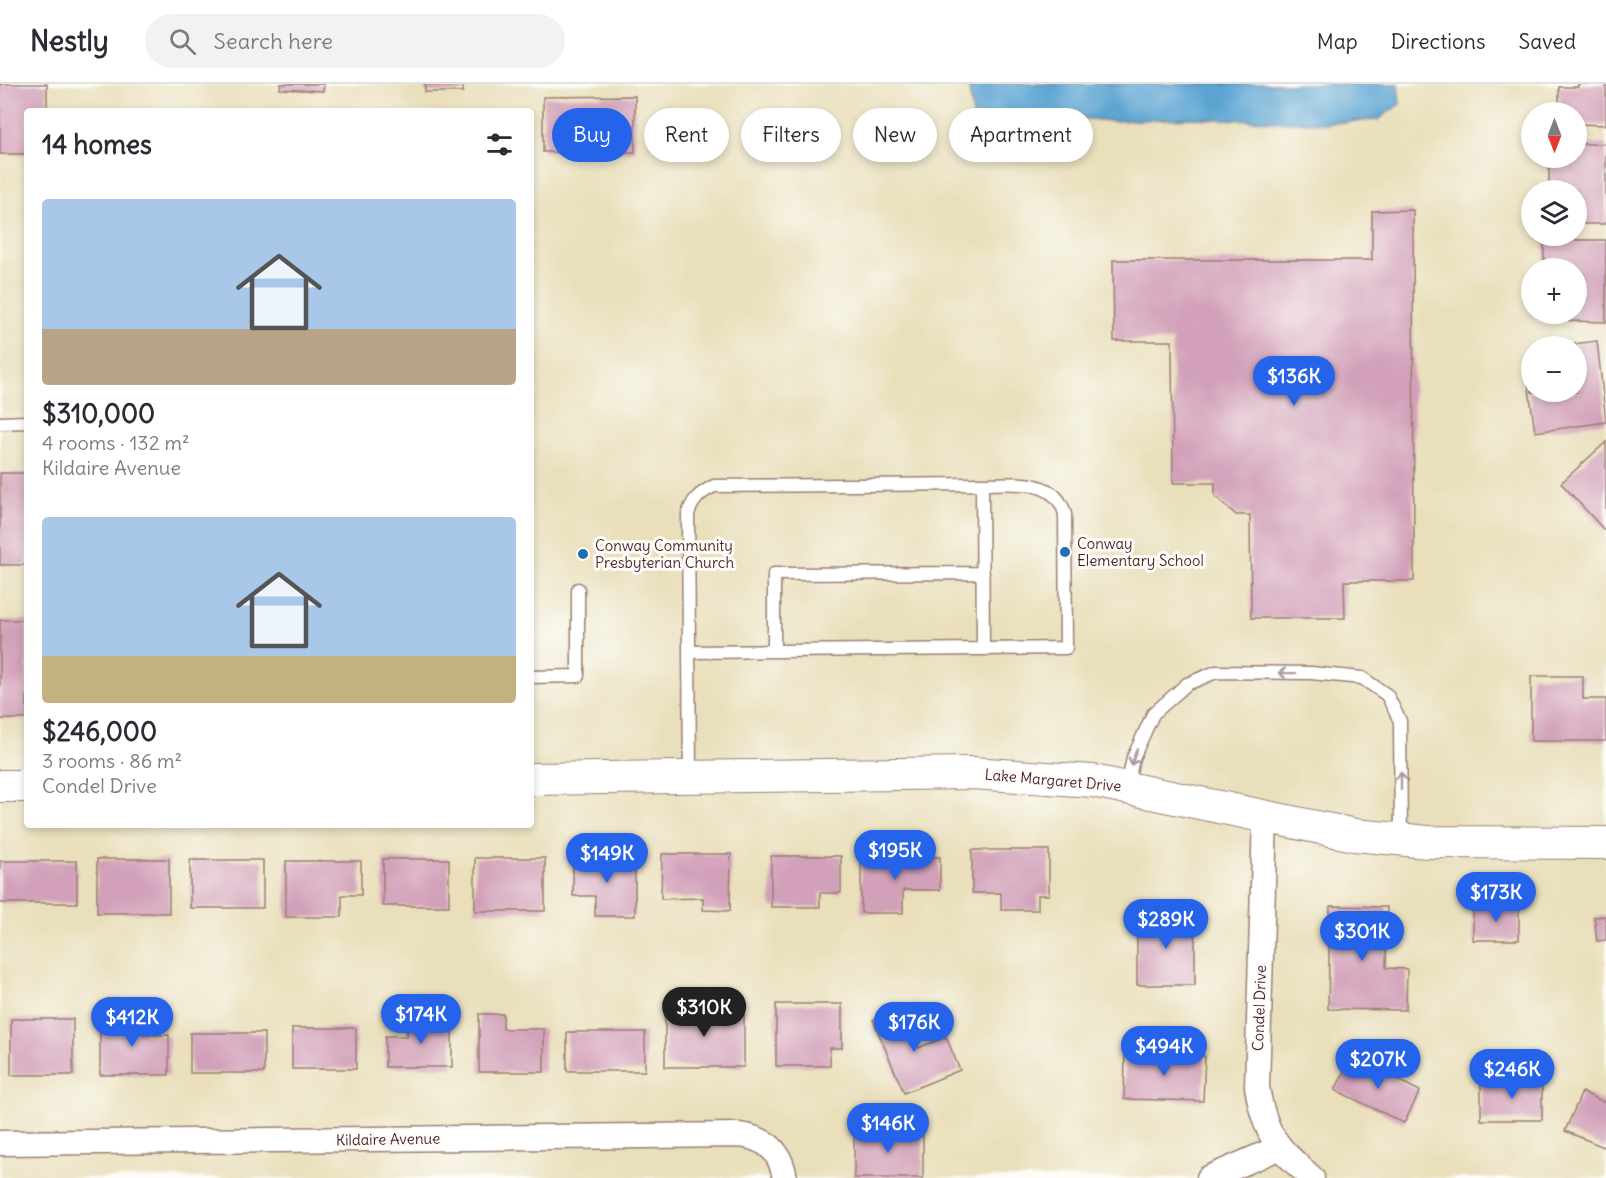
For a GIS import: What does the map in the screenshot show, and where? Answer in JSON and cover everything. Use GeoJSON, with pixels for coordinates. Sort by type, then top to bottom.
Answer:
{"type":"FeatureCollection","features":[{"type":"Feature","properties":{"kind":"street","name":"Lake Margaret Drive"},"geometry":{"type":"LineString","coordinates":[[534,779],[972,773],[1064,779],[1127,787],[1265,818],[1355,835],[1504,844],[1606,843]]}},
{"type":"Feature","properties":{"kind":"street"},"geometry":{"type":"LineString","coordinates":[[0,786],[24,786]]}},
{"type":"Feature","properties":{"kind":"street","name":"Condel Drive"},"geometry":{"type":"LineString","coordinates":[[1265,818],[1257,1087],[1262,1118],[1278,1148],[1312,1178]]}},
{"type":"Feature","properties":{"kind":"street","name":"Kildaire Avenue"},"geometry":{"type":"LineString","coordinates":[[0,1143],[740,1135],[759,1138],[773,1149],[782,1163],[785,1178]]}},
{"type":"Feature","properties":{"kind":"street"},"geometry":{"type":"LineString","coordinates":[[1209,1178],[1278,1148]]}},
{"type":"Feature","properties":{"kind":"lane"},"geometry":{"type":"LineString","coordinates":[[0,423],[24,422]]}},
{"type":"Feature","properties":{"kind":"lane"},"geometry":{"type":"LineString","coordinates":[[982,484],[983,649]]}},
{"type":"Feature","properties":{"kind":"lane"},"geometry":{"type":"LineString","coordinates":[[689,652],[1066,648],[1065,514],[1062,502],[1054,494],[1036,486],[982,484],[714,486],[701,492],[692,502],[688,514],[689,652],[690,776]]}},
{"type":"Feature","properties":{"kind":"lane"},"geometry":{"type":"LineString","coordinates":[[774,651],[774,574],[983,573]]}},
{"type":"Feature","properties":{"kind":"lane"},"geometry":{"type":"LineString","coordinates":[[534,677],[578,676],[578,589]]}},
{"type":"Feature","properties":{"kind":"lane"},"geometry":{"type":"LineString","coordinates":[[1127,787],[1133,758],[1153,714],[1186,684],[1216,672],[1311,673],[1362,678],[1387,695],[1401,721],[1401,839]]}},
{"type":"Feature","properties":{"kind":"water"},"geometry":{"type":"Polygon","coordinates":[[[973,84],[1398,84],[1400,104],[1377,120],[1327,123],[1193,118],[1111,121],[1093,119],[1093,108],[972,108],[969,89],[973,84]]]}},
{"type":"Feature","properties":{"kind":"building"},"geometry":{"type":"Polygon","coordinates":[[[0,84],[47,84],[47,108],[24,108],[24,154],[0,154],[0,84]]]}},
{"type":"Feature","properties":{"kind":"building"},"geometry":{"type":"Polygon","coordinates":[[[281,84],[324,84],[323,91],[280,89],[281,84]]]}},
{"type":"Feature","properties":{"kind":"building"},"geometry":{"type":"Polygon","coordinates":[[[425,84],[463,84],[463,92],[425,92],[425,84]]]}},
{"type":"Feature","properties":{"kind":"building"},"geometry":{"type":"Polygon","coordinates":[[[1578,84],[1606,84],[1606,125],[1587,124],[1587,102],[1559,102],[1559,87],[1578,87],[1578,84]]]}},
{"type":"Feature","properties":{"kind":"building"},"geometry":{"type":"Polygon","coordinates":[[[635,96],[635,152],[632,152],[632,108],[552,108],[552,152],[543,152],[543,97],[635,96]]]}},
{"type":"Feature","properties":{"kind":"building"},"geometry":{"type":"Polygon","coordinates":[[[1587,144],[1606,144],[1606,224],[1587,224],[1587,180],[1549,180],[1549,168],[1587,168],[1587,144]]]}},
{"type":"Feature","properties":{"kind":"building"},"geometry":{"type":"Polygon","coordinates":[[[1413,210],[1414,581],[1344,581],[1345,618],[1251,618],[1250,515],[1236,515],[1215,496],[1215,483],[1173,483],[1172,341],[1114,341],[1113,260],[1372,260],[1372,211],[1413,210]]]}},
{"type":"Feature","properties":{"kind":"building"},"geometry":{"type":"Polygon","coordinates":[[[1587,240],[1606,240],[1606,322],[1587,321],[1587,258],[1544,258],[1544,246],[1587,246],[1587,240]]]}},
{"type":"Feature","properties":{"kind":"building"},"geometry":{"type":"Polygon","coordinates":[[[1597,341],[1606,422],[1535,432],[1531,402],[1587,402],[1587,342],[1597,341]]]}},
{"type":"Feature","properties":{"kind":"building"},"geometry":{"type":"Polygon","coordinates":[[[1606,442],[1606,532],[1561,483],[1606,442]]]}},
{"type":"Feature","properties":{"kind":"building"},"geometry":{"type":"Polygon","coordinates":[[[0,473],[24,473],[24,565],[0,565],[0,473]]]}},
{"type":"Feature","properties":{"kind":"building"},"geometry":{"type":"Polygon","coordinates":[[[0,620],[24,620],[24,719],[0,719],[0,620]]]}},
{"type":"Feature","properties":{"kind":"building"},"geometry":{"type":"Polygon","coordinates":[[[1531,676],[1583,676],[1583,699],[1606,699],[1606,741],[1531,741],[1531,676]]]}},
{"type":"Feature","properties":{"kind":"building"},"geometry":{"type":"Polygon","coordinates":[[[972,850],[1049,850],[1049,895],[1038,895],[1038,910],[1001,910],[1001,893],[972,893],[972,850]]]}},
{"type":"Feature","properties":{"kind":"building"},"geometry":{"type":"Polygon","coordinates":[[[662,854],[731,854],[730,911],[703,910],[703,898],[661,899],[662,854]]]}},
{"type":"Feature","properties":{"kind":"building"},"geometry":{"type":"Polygon","coordinates":[[[771,856],[841,856],[841,893],[820,893],[820,907],[771,907],[771,856]]]}},
{"type":"Feature","properties":{"kind":"building"},"geometry":{"type":"Polygon","coordinates":[[[573,857],[635,857],[635,916],[595,916],[595,896],[573,896],[573,857]]]}},
{"type":"Feature","properties":{"kind":"building"},"geometry":{"type":"Polygon","coordinates":[[[861,857],[940,857],[940,890],[903,890],[903,913],[861,913],[861,857]]]}},
{"type":"Feature","properties":{"kind":"building"},"geometry":{"type":"Polygon","coordinates":[[[475,858],[545,858],[545,911],[475,911],[475,858]]]}},
{"type":"Feature","properties":{"kind":"building"},"geometry":{"type":"Polygon","coordinates":[[[97,859],[169,859],[169,913],[97,913],[97,859]]]}},
{"type":"Feature","properties":{"kind":"building"},"geometry":{"type":"Polygon","coordinates":[[[383,859],[449,859],[449,906],[383,906],[383,859]]]}},
{"type":"Feature","properties":{"kind":"building"},"geometry":{"type":"Polygon","coordinates":[[[190,860],[263,860],[263,908],[190,908],[190,860]]]}},
{"type":"Feature","properties":{"kind":"building"},"geometry":{"type":"Polygon","coordinates":[[[0,861],[77,861],[77,903],[0,903],[0,861]]]}},
{"type":"Feature","properties":{"kind":"building"},"geometry":{"type":"Polygon","coordinates":[[[286,861],[361,861],[361,895],[342,895],[342,917],[286,917],[286,861]]]}},
{"type":"Feature","properties":{"kind":"building"},"geometry":{"type":"Polygon","coordinates":[[[1330,906],[1387,907],[1386,968],[1407,969],[1406,1010],[1328,1009],[1330,906]]]}},
{"type":"Feature","properties":{"kind":"building"},"geometry":{"type":"Polygon","coordinates":[[[1473,906],[1519,906],[1519,940],[1473,940],[1473,906]]]}},
{"type":"Feature","properties":{"kind":"building"},"geometry":{"type":"Polygon","coordinates":[[[1137,914],[1195,914],[1195,985],[1137,985],[1137,914]]]}},
{"type":"Feature","properties":{"kind":"building"},"geometry":{"type":"Polygon","coordinates":[[[1606,916],[1606,940],[1597,941],[1594,917],[1606,916]]]}},
{"type":"Feature","properties":{"kind":"building"},"geometry":{"type":"Polygon","coordinates":[[[776,1004],[842,1004],[842,1048],[830,1048],[830,1066],[776,1066],[776,1004]]]}},
{"type":"Feature","properties":{"kind":"building"},"geometry":{"type":"Polygon","coordinates":[[[901,1008],[918,1048],[946,1037],[960,1070],[904,1093],[873,1020],[901,1008]]]}},
{"type":"Feature","properties":{"kind":"building"},"geometry":{"type":"Polygon","coordinates":[[[665,1009],[744,1009],[744,1067],[665,1067],[665,1009]]]}},
{"type":"Feature","properties":{"kind":"building"},"geometry":{"type":"Polygon","coordinates":[[[479,1014],[503,1014],[503,1029],[544,1029],[544,1072],[479,1072],[479,1014]]]}},
{"type":"Feature","properties":{"kind":"building"},"geometry":{"type":"Polygon","coordinates":[[[100,1016],[144,1016],[144,1035],[169,1035],[169,1075],[100,1075],[100,1016]]]}},
{"type":"Feature","properties":{"kind":"building"},"geometry":{"type":"Polygon","coordinates":[[[11,1019],[73,1019],[73,1075],[11,1075],[11,1019]]]}},
{"type":"Feature","properties":{"kind":"building"},"geometry":{"type":"Polygon","coordinates":[[[407,1019],[452,1019],[452,1067],[385,1067],[385,1036],[407,1036],[407,1019]]]}},
{"type":"Feature","properties":{"kind":"building"},"geometry":{"type":"Polygon","coordinates":[[[292,1028],[356,1028],[356,1069],[292,1069],[292,1028]]]}},
{"type":"Feature","properties":{"kind":"building"},"geometry":{"type":"Polygon","coordinates":[[[567,1032],[645,1032],[645,1071],[567,1071],[567,1032]]]}},
{"type":"Feature","properties":{"kind":"building"},"geometry":{"type":"Polygon","coordinates":[[[190,1033],[264,1033],[264,1073],[190,1073],[190,1033]]]}},
{"type":"Feature","properties":{"kind":"building"},"geometry":{"type":"Polygon","coordinates":[[[1125,1054],[1205,1056],[1203,1101],[1124,1099],[1125,1054]]]}},
{"type":"Feature","properties":{"kind":"building"},"geometry":{"type":"Polygon","coordinates":[[[1352,1057],[1420,1091],[1404,1123],[1335,1090],[1352,1057]]]}},
{"type":"Feature","properties":{"kind":"building"},"geometry":{"type":"Polygon","coordinates":[[[1481,1079],[1542,1079],[1542,1120],[1481,1120],[1481,1079]]]}},
{"type":"Feature","properties":{"kind":"building"},"geometry":{"type":"Polygon","coordinates":[[[1582,1092],[1606,1103],[1606,1148],[1565,1131],[1582,1092]]]}},
{"type":"Feature","properties":{"kind":"building"},"geometry":{"type":"Polygon","coordinates":[[[854,1131],[923,1131],[923,1178],[854,1178],[854,1131]]]}},
{"type":"Feature","properties":{"kind":"place","name":"Conway Elementary School"},"geometry":{"type":"Point","coordinates":[1065,552]}},
{"type":"Feature","properties":{"kind":"place","name":"Conway Community Presbyterian Church"},"geometry":{"type":"Point","coordinates":[583,554]}}]}
